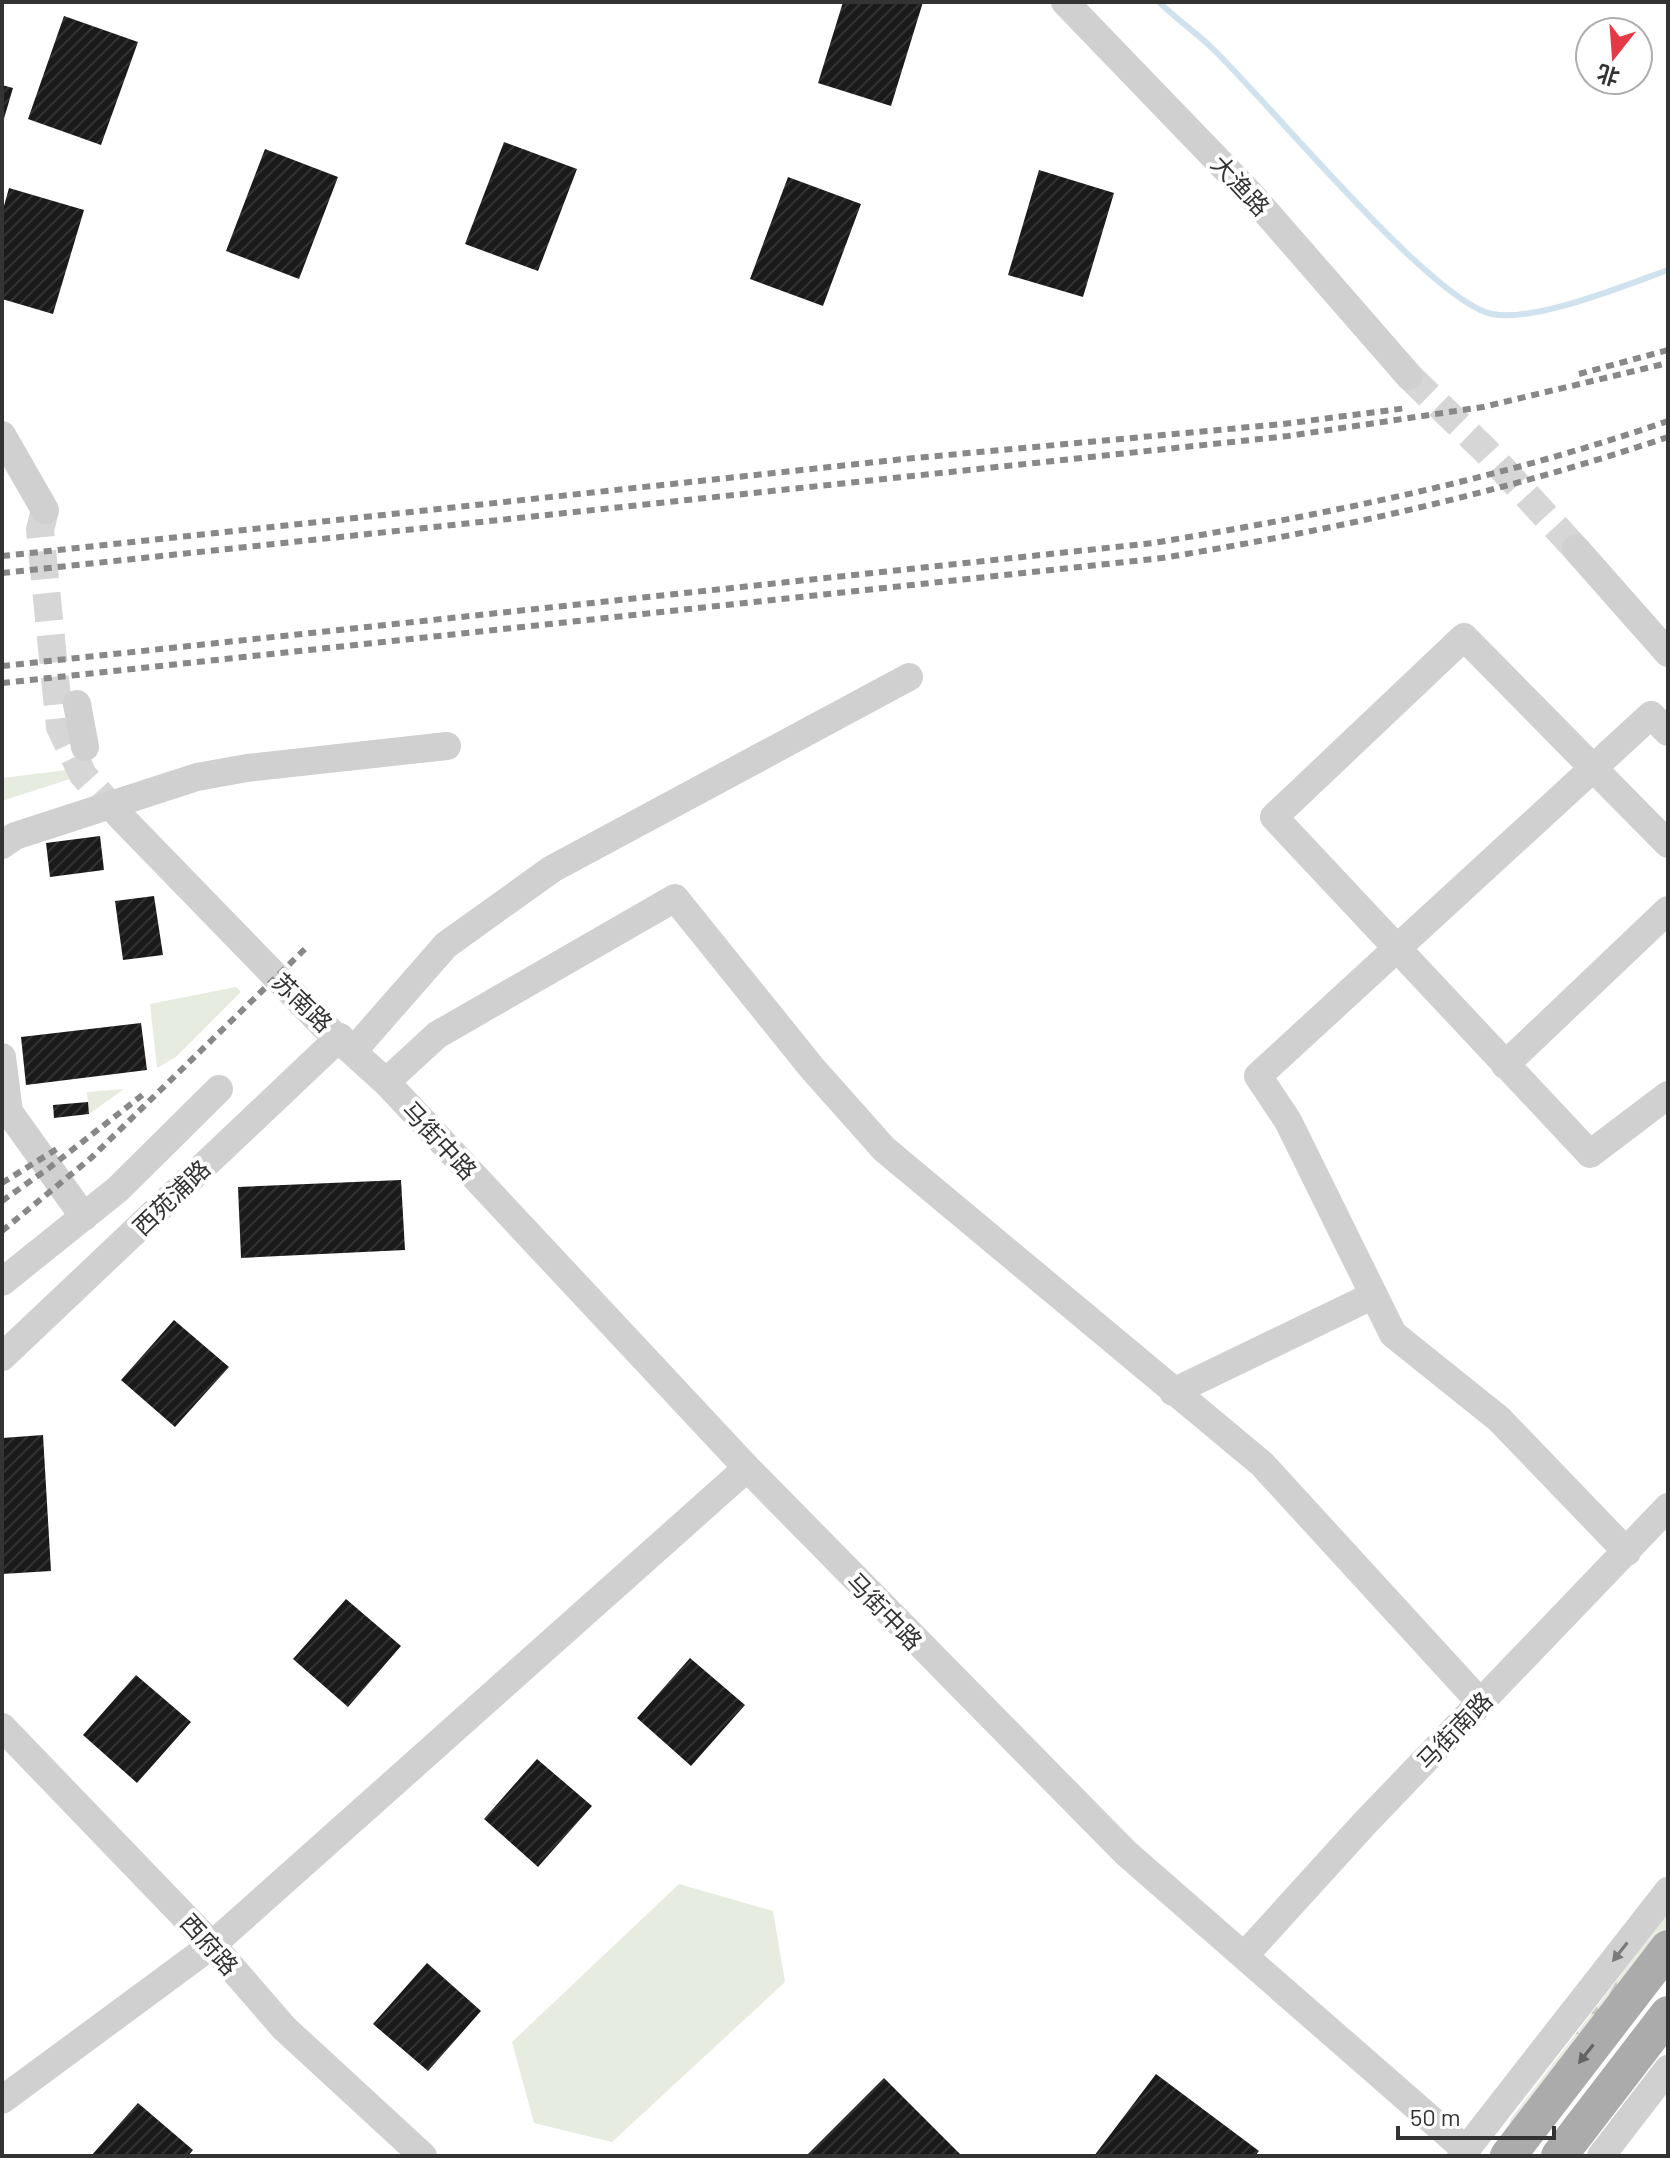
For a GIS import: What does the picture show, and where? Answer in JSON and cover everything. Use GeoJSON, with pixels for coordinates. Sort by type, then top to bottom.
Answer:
{"type":"FeatureCollection","features":[{"type":"Feature","properties":{"kind":"main road"},"geometry":{"type":"LineString","coordinates":[[1508,2156],[1668,1948]]}},
{"type":"Feature","properties":{"kind":"main road"},"geometry":{"type":"LineString","coordinates":[[1559,2156],[1668,2014]]}},
{"type":"Feature","properties":{"kind":"street","name":"大渔路"},"geometry":{"type":"LineString","coordinates":[[1065,2],[1253,197],[1409,376]]}},
{"type":"Feature","properties":{"kind":"street"},"geometry":{"type":"LineString","coordinates":[[2,435],[45,510]]}},
{"type":"Feature","properties":{"kind":"street"},"geometry":{"type":"LineString","coordinates":[[1576,549],[1668,653]]}},
{"type":"Feature","properties":{"kind":"street"},"geometry":{"type":"LineString","coordinates":[[1668,844],[1464,637],[1274,817],[1590,1154],[1668,1095]]}},
{"type":"Feature","properties":{"kind":"street","name":"西苑浦路"},"geometry":{"type":"LineString","coordinates":[[2,1357],[347,1043],[446,945],[552,869],[909,677]]}},
{"type":"Feature","properties":{"kind":"street"},"geometry":{"type":"LineString","coordinates":[[77,704],[85,747]]}},
{"type":"Feature","properties":{"kind":"street"},"geometry":{"type":"LineString","coordinates":[[1627,1552],[1499,1419],[1393,1334],[1288,1121],[1258,1076],[1651,715],[1668,732]]}},
{"type":"Feature","properties":{"kind":"street"},"geometry":{"type":"LineString","coordinates":[[2,845],[15,836],[197,777],[247,768],[447,746]]}},
{"type":"Feature","properties":{"kind":"street","name":"苏南路"},"geometry":{"type":"LineString","coordinates":[[128,812],[323,1025],[347,1043]]}},
{"type":"Feature","properties":{"kind":"street"},"geometry":{"type":"LineString","coordinates":[[386,1082],[437,1035],[675,898],[812,1068],[884,1149],[1262,1464],[1480,1702]]}},
{"type":"Feature","properties":{"kind":"street"},"geometry":{"type":"LineString","coordinates":[[1505,1065],[1668,910]]}},
{"type":"Feature","properties":{"kind":"street","name":"马街中路"},"geometry":{"type":"LineString","coordinates":[[347,1043],[747,1468],[1126,1853],[1464,2153]]}},
{"type":"Feature","properties":{"kind":"street"},"geometry":{"type":"LineString","coordinates":[[3,1074],[9,1112],[84,1217]]}},
{"type":"Feature","properties":{"kind":"street"},"geometry":{"type":"LineString","coordinates":[[2,1282],[118,1189],[219,1089]]}},
{"type":"Feature","properties":{"kind":"street"},"geometry":{"type":"LineString","coordinates":[[1173,1392],[1374,1295]]}},
{"type":"Feature","properties":{"kind":"street"},"geometry":{"type":"LineString","coordinates":[[2,2100],[212,1945],[747,1468]]}},
{"type":"Feature","properties":{"kind":"street","name":"马街南路"},"geometry":{"type":"LineString","coordinates":[[1244,1956],[1480,1702],[1668,1507]]}},
{"type":"Feature","properties":{"kind":"street","name":"西府路"},"geometry":{"type":"LineString","coordinates":[[2,1727],[212,1945],[284,2028],[423,2156]]}},
{"type":"Feature","properties":{"kind":"street"},"geometry":{"type":"LineString","coordinates":[[1464,2153],[1668,1891]]}},
{"type":"Feature","properties":{"kind":"street"},"geometry":{"type":"LineString","coordinates":[[1601,2156],[1668,2069]]}},
{"type":"Feature","properties":{"kind":"green space"},"geometry":{"type":"Polygon","coordinates":[[[67,770],[70,779],[2,801],[2,778],[67,770]]]}},
{"type":"Feature","properties":{"kind":"green space"},"geometry":{"type":"Polygon","coordinates":[[[236,987],[241,992],[176,1057],[157,1068],[150,1004],[236,987]]]}},
{"type":"Feature","properties":{"kind":"green space"},"geometry":{"type":"Polygon","coordinates":[[[124,1089],[89,1114],[87,1092],[124,1089]]]}},
{"type":"Feature","properties":{"kind":"green space"},"geometry":{"type":"Polygon","coordinates":[[[679,1884],[773,1911],[785,1982],[612,2142],[534,2123],[512,2042],[679,1884]]]}},
{"type":"Feature","properties":{"kind":"green space"},"geometry":{"type":"Polygon","coordinates":[[[1668,1913],[1668,1931],[1510,2125],[1510,2120],[1668,1913]]]}},
{"type":"Feature","properties":{"kind":"building"},"geometry":{"type":"Polygon","coordinates":[[[843,2],[923,2],[891,106],[818,83],[843,2]]]}},
{"type":"Feature","properties":{"kind":"building"},"geometry":{"type":"Polygon","coordinates":[[[64,16],[138,42],[101,145],[28,119],[64,16]]]}},
{"type":"Feature","properties":{"kind":"building"},"geometry":{"type":"Polygon","coordinates":[[[2,85],[13,88],[3,122],[2,122],[2,85]]]}},
{"type":"Feature","properties":{"kind":"building"},"geometry":{"type":"Polygon","coordinates":[[[504,142],[577,169],[538,271],[465,244],[504,142]]]}},
{"type":"Feature","properties":{"kind":"building"},"geometry":{"type":"Polygon","coordinates":[[[265,149],[338,177],[299,279],[226,251],[265,149]]]}},
{"type":"Feature","properties":{"kind":"building"},"geometry":{"type":"Polygon","coordinates":[[[1039,170],[1114,193],[1083,297],[1008,275],[1039,170]]]}},
{"type":"Feature","properties":{"kind":"building"},"geometry":{"type":"Polygon","coordinates":[[[788,177],[861,204],[823,306],[750,279],[788,177]]]}},
{"type":"Feature","properties":{"kind":"building"},"geometry":{"type":"Polygon","coordinates":[[[9,188],[84,210],[53,314],[2,299],[2,213],[9,188]]]}},
{"type":"Feature","properties":{"kind":"building"},"geometry":{"type":"Polygon","coordinates":[[[100,836],[104,870],[50,877],[46,843],[100,836]]]}},
{"type":"Feature","properties":{"kind":"building"},"geometry":{"type":"Polygon","coordinates":[[[154,896],[163,955],[123,960],[115,901],[154,896]]]}},
{"type":"Feature","properties":{"kind":"building"},"geometry":{"type":"Polygon","coordinates":[[[141,1023],[147,1070],[26,1085],[21,1037],[141,1023]]]}},
{"type":"Feature","properties":{"kind":"building"},"geometry":{"type":"Polygon","coordinates":[[[88,1102],[89,1114],[54,1118],[53,1105],[88,1102]]]}},
{"type":"Feature","properties":{"kind":"building"},"geometry":{"type":"Polygon","coordinates":[[[401,1180],[405,1250],[241,1258],[238,1187],[401,1180]]]}},
{"type":"Feature","properties":{"kind":"building"},"geometry":{"type":"Polygon","coordinates":[[[174,1320],[229,1367],[175,1427],[121,1380],[174,1320]]]}},
{"type":"Feature","properties":{"kind":"building"},"geometry":{"type":"Polygon","coordinates":[[[43,1435],[51,1571],[2,1574],[2,1438],[43,1435]]]}},
{"type":"Feature","properties":{"kind":"building"},"geometry":{"type":"Polygon","coordinates":[[[346,1599],[401,1646],[348,1707],[293,1659],[346,1599]]]}},
{"type":"Feature","properties":{"kind":"building"},"geometry":{"type":"Polygon","coordinates":[[[690,1658],[745,1705],[691,1766],[637,1718],[690,1658]]]}},
{"type":"Feature","properties":{"kind":"building"},"geometry":{"type":"Polygon","coordinates":[[[136,1675],[191,1722],[137,1783],[83,1735],[136,1675]]]}},
{"type":"Feature","properties":{"kind":"building"},"geometry":{"type":"Polygon","coordinates":[[[537,1759],[592,1806],[538,1867],[484,1819],[537,1759]]]}},
{"type":"Feature","properties":{"kind":"building"},"geometry":{"type":"Polygon","coordinates":[[[427,1963],[481,2011],[428,2071],[373,2024],[427,1963]]]}},
{"type":"Feature","properties":{"kind":"building"},"geometry":{"type":"Polygon","coordinates":[[[1156,2074],[1259,2151],[1255,2156],[1094,2156],[1156,2074]]]}},
{"type":"Feature","properties":{"kind":"building"},"geometry":{"type":"Polygon","coordinates":[[[884,2078],[962,2156],[806,2156],[884,2078]]]}},
{"type":"Feature","properties":{"kind":"building"},"geometry":{"type":"Polygon","coordinates":[[[138,2103],[193,2150],[188,2156],[91,2156],[138,2103]]]}},
{"type":"Feature","properties":{"kind":"waterway"},"geometry":{"type":"LineString","coordinates":[[1159,2],[1214,50],[1392,239],[1465,301],[1492,314],[1531,313],[1580,301],[1668,270]]}},
{"type":"Feature","properties":{"kind":"tunnel"},"geometry":{"type":"LineString","coordinates":[[1409,376],[1486,451],[1576,549]]}},
{"type":"Feature","properties":{"kind":"tunnel"},"geometry":{"type":"LineString","coordinates":[[45,510],[40,530],[60,727],[83,775],[119,815]]}},
{"type":"Feature","properties":{"kind":"railway"},"geometry":{"type":"LineString","coordinates":[[1579,374],[1668,350]]}},
{"type":"Feature","properties":{"kind":"railway"},"geometry":{"type":"LineString","coordinates":[[2,573],[1288,436],[1483,407],[1668,363]]}},
{"type":"Feature","properties":{"kind":"railway"},"geometry":{"type":"LineString","coordinates":[[2,556],[904,459],[1283,424],[1407,408]]}},
{"type":"Feature","properties":{"kind":"railway"},"geometry":{"type":"LineString","coordinates":[[2,666],[1153,543],[1414,493],[1605,442],[1668,421]]}},
{"type":"Feature","properties":{"kind":"railway"},"geometry":{"type":"LineString","coordinates":[[2,683],[1162,558],[1354,522],[1480,493],[1668,437]]}},
{"type":"Feature","properties":{"kind":"railway"},"geometry":{"type":"LineString","coordinates":[[2,1231],[91,1158],[308,946]]}},
{"type":"Feature","properties":{"kind":"railway"},"geometry":{"type":"LineString","coordinates":[[2,1201],[145,1093]]}},
{"type":"Feature","properties":{"kind":"railway"},"geometry":{"type":"LineString","coordinates":[[2,1183],[60,1147]]}}]}
